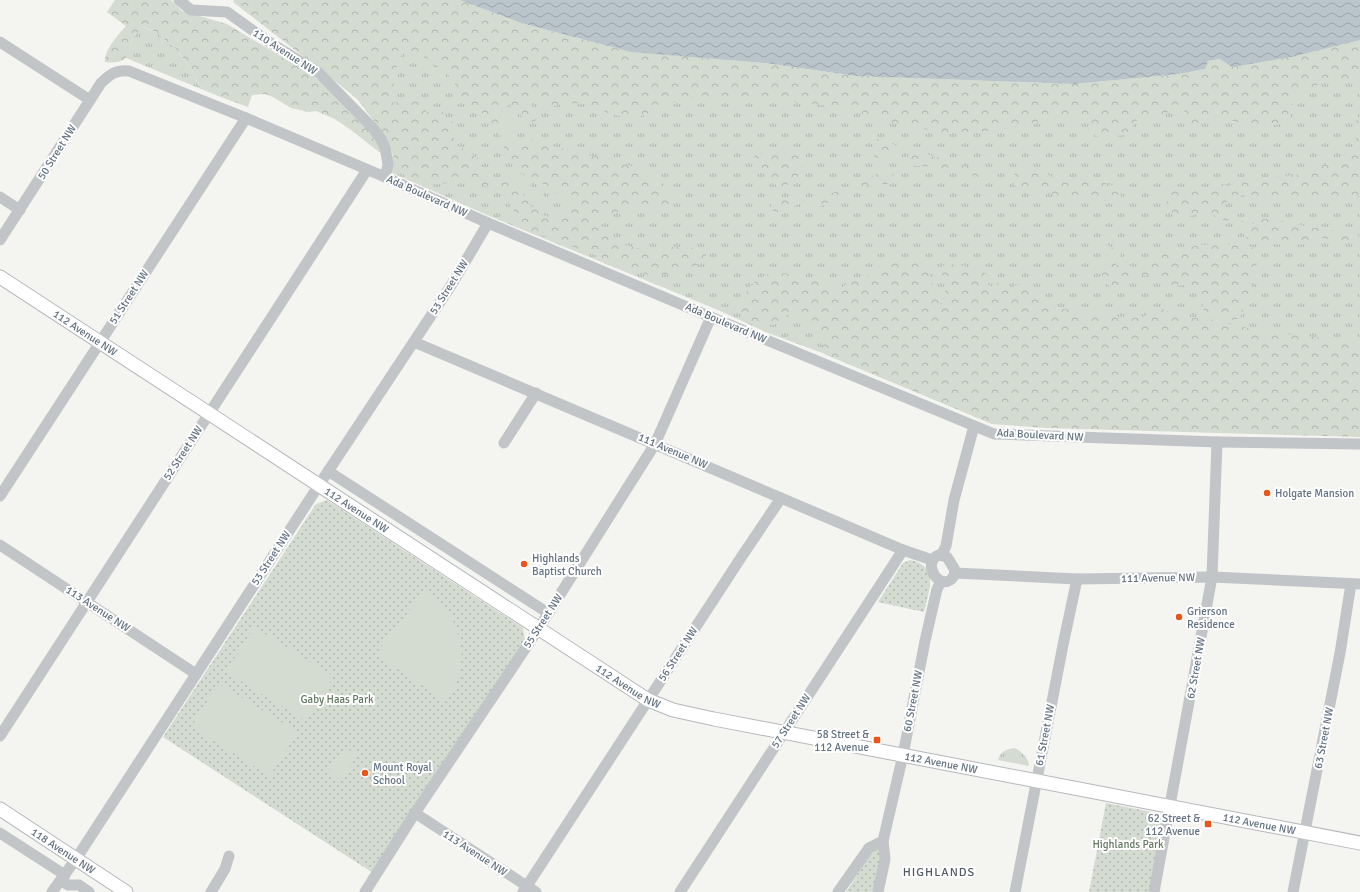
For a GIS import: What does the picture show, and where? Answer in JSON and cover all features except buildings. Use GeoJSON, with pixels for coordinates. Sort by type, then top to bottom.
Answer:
{"type":"FeatureCollection","features":[{"type":"Feature","properties":{"kind":"main road","name":"112 Avenue NW"},"geometry":{"type":"LineString","coordinates":[[0,277],[648,700],[673,710],[1360,843]]}},
{"type":"Feature","properties":{"kind":"main road","name":"118 Avenue NW"},"geometry":{"type":"LineString","coordinates":[[0,809],[126,892]]}},
{"type":"Feature","properties":{"kind":"street","name":"110 Avenue NW"},"geometry":{"type":"LineString","coordinates":[[179,0],[191,10],[227,12],[269,42],[319,73],[373,128],[381,139],[385,148],[388,165],[385,177]]}},
{"type":"Feature","properties":{"kind":"street"},"geometry":{"type":"LineString","coordinates":[[0,42],[90,100]]}},
{"type":"Feature","properties":{"kind":"street","name":"Ada Boulevard NW"},"geometry":{"type":"LineString","coordinates":[[120,70],[129,71],[246,118],[385,177],[488,223],[994,434],[1217,442],[1360,444]]}},
{"type":"Feature","properties":{"kind":"street","name":"50 Street NW"},"geometry":{"type":"LineString","coordinates":[[0,240],[100,83],[110,74],[120,70]]}},
{"type":"Feature","properties":{"kind":"street","name":"51 Street NW"},"geometry":{"type":"LineString","coordinates":[[0,496],[246,118]]}},
{"type":"Feature","properties":{"kind":"street","name":"52 Street NW"},"geometry":{"type":"LineString","coordinates":[[0,736],[366,170]]}},
{"type":"Feature","properties":{"kind":"street"},"geometry":{"type":"LineString","coordinates":[[0,196],[20,210]]}},
{"type":"Feature","properties":{"kind":"street","name":"53 Street NW"},"geometry":{"type":"LineString","coordinates":[[52,892],[76,859],[328,471],[452,284],[488,223]]}},
{"type":"Feature","properties":{"kind":"street","name":"55 Street NW"},"geometry":{"type":"LineString","coordinates":[[365,892],[415,813],[548,613],[655,444],[711,317]]}},
{"type":"Feature","properties":{"kind":"street","name":"111 Avenue NW"},"geometry":{"type":"LineString","coordinates":[[414,342],[903,550],[932,560]]}},
{"type":"Feature","properties":{"kind":"street"},"geometry":{"type":"LineString","coordinates":[[504,443],[536,393]]}},
{"type":"Feature","properties":{"kind":"street"},"geometry":{"type":"LineString","coordinates":[[942,554],[949,559],[955,570],[955,574],[950,581],[941,582],[936,578],[931,567],[932,560],[936,556],[942,554],[946,546],[954,500],[974,426]]}},
{"type":"Feature","properties":{"kind":"street","name":"62 Street NW"},"geometry":{"type":"LineString","coordinates":[[1154,892],[1212,577],[1217,442]]}},
{"type":"Feature","properties":{"kind":"street","name":"112 Avenue NW"},"geometry":{"type":"LineString","coordinates":[[328,471],[548,613]]}},
{"type":"Feature","properties":{"kind":"street","name":"56 Street NW"},"geometry":{"type":"LineString","coordinates":[[529,890],[648,700],[781,498]]}},
{"type":"Feature","properties":{"kind":"street","name":"113 Avenue NW"},"geometry":{"type":"LineString","coordinates":[[0,545],[196,674]]}},
{"type":"Feature","properties":{"kind":"street","name":"57 Street NW"},"geometry":{"type":"LineString","coordinates":[[680,892],[903,550]]}},
{"type":"Feature","properties":{"kind":"street","name":"111 Avenue NW"},"geometry":{"type":"LineString","coordinates":[[955,574],[1077,579],[1212,577],[1355,584]]}},
{"type":"Feature","properties":{"kind":"street","name":"61 Street NW"},"geometry":{"type":"LineString","coordinates":[[1015,892],[1077,579]]}},
{"type":"Feature","properties":{"kind":"street","name":"60 Street NW"},"geometry":{"type":"LineString","coordinates":[[878,892],[885,859],[883,841],[903,755],[925,640],[937,589],[941,582]]}},
{"type":"Feature","properties":{"kind":"street","name":"63 Street NW"},"geometry":{"type":"LineString","coordinates":[[1294,892],[1340,653],[1355,584]]}},
{"type":"Feature","properties":{"kind":"street","name":"113 Avenue NW"},"geometry":{"type":"LineString","coordinates":[[415,813],[529,890]]}},
{"type":"Feature","properties":{"kind":"street","name":"118 Avenue NW"},"geometry":{"type":"LineString","coordinates":[[0,833],[63,877],[68,885],[79,885],[89,892]]}},
{"type":"Feature","properties":{"kind":"street"},"geometry":{"type":"LineString","coordinates":[[838,892],[869,848],[883,841]]}},
{"type":"Feature","properties":{"kind":"street"},"geometry":{"type":"LineString","coordinates":[[211,892],[225,869],[229,856]]}},
{"type":"Feature","properties":{"kind":"green space"},"geometry":{"type":"Polygon","coordinates":[[[115,0],[171,0],[182,11],[227,24],[312,75],[336,95],[376,138],[382,150],[381,152],[335,119],[316,111],[309,112],[291,108],[265,94],[252,95],[248,107],[218,96],[198,85],[193,72],[176,49],[156,32],[144,27],[133,38],[128,56],[120,62],[105,62],[105,57],[109,47],[126,26],[107,12],[115,0]]]}},
{"type":"Feature","properties":{"kind":"green space"},"geometry":{"type":"Polygon","coordinates":[[[234,0],[461,0],[521,23],[631,52],[765,63],[856,76],[1074,84],[1179,74],[1205,69],[1207,61],[1220,59],[1232,66],[1360,40],[1360,79],[1326,82],[1295,93],[1290,99],[1293,105],[1291,106],[1290,120],[1287,120],[1286,123],[1253,129],[1237,122],[1212,116],[1204,117],[1201,123],[1192,126],[1188,124],[1187,114],[1183,110],[1169,111],[1161,119],[1148,118],[1144,120],[1140,116],[1126,135],[1098,137],[1091,133],[1088,118],[1062,117],[994,131],[945,133],[901,125],[837,107],[794,102],[735,100],[696,95],[659,107],[652,112],[639,117],[625,117],[610,114],[591,105],[576,103],[552,106],[550,110],[555,112],[555,115],[551,116],[547,111],[549,105],[544,105],[536,101],[533,97],[529,100],[531,105],[534,108],[538,107],[542,109],[542,113],[534,122],[525,121],[517,110],[509,104],[500,115],[497,128],[493,127],[490,119],[480,111],[477,112],[473,110],[467,102],[464,101],[461,91],[458,92],[456,85],[448,75],[446,68],[435,67],[434,63],[429,59],[410,53],[405,48],[404,53],[400,57],[394,76],[388,79],[395,83],[392,87],[396,93],[386,99],[386,104],[419,100],[427,101],[432,106],[426,110],[426,112],[443,112],[446,119],[452,121],[454,124],[452,133],[458,146],[473,154],[474,157],[482,159],[482,166],[480,168],[491,179],[505,176],[519,189],[531,206],[543,215],[558,220],[568,211],[572,201],[523,172],[507,158],[504,152],[504,142],[515,142],[524,138],[556,147],[582,152],[593,157],[607,155],[614,160],[616,166],[622,164],[633,166],[649,178],[659,181],[670,188],[672,197],[669,207],[655,209],[631,209],[600,217],[602,226],[612,242],[651,251],[653,257],[661,255],[668,247],[689,247],[703,250],[706,255],[702,263],[681,272],[651,276],[528,230],[501,193],[486,186],[470,184],[458,179],[450,183],[437,184],[401,174],[385,136],[357,98],[233,2],[234,0]]]}},
{"type":"Feature","properties":{"kind":"green space"},"geometry":{"type":"Polygon","coordinates":[[[333,5],[631,51],[698,57],[856,76],[1074,85],[1179,74],[1360,40],[1360,436],[992,424],[825,354],[768,333],[718,310],[487,215],[390,172],[393,153],[385,135],[357,99],[326,73],[333,5]]]}},
{"type":"Feature","properties":{"kind":"green space"},"geometry":{"type":"Polygon","coordinates":[[[143,27],[156,32],[176,49],[193,72],[198,85],[218,96],[126,58],[132,40],[143,27]]]}},
{"type":"Feature","properties":{"kind":"green space"},"geometry":{"type":"Polygon","coordinates":[[[506,111],[513,113],[517,117],[518,123],[517,134],[513,139],[509,140],[500,137],[498,129],[501,117],[506,111]]]}},
{"type":"Feature","properties":{"kind":"green space"},"geometry":{"type":"Polygon","coordinates":[[[1360,117],[1360,196],[1319,200],[1264,200],[1244,195],[1234,197],[1223,204],[1226,213],[1229,216],[1254,224],[1260,218],[1308,227],[1330,229],[1335,232],[1355,233],[1360,237],[1360,247],[1353,244],[1323,238],[1305,244],[1283,245],[1258,242],[1253,245],[1239,226],[1215,216],[1210,210],[1191,216],[1177,213],[1173,215],[1166,206],[1167,201],[1164,193],[1176,189],[1206,188],[1214,184],[1223,184],[1228,186],[1244,180],[1256,181],[1272,177],[1296,175],[1308,172],[1321,164],[1336,164],[1343,159],[1354,144],[1357,135],[1355,122],[1360,117]]]}},
{"type":"Feature","properties":{"kind":"green space"},"geometry":{"type":"Polygon","coordinates":[[[877,139],[882,140],[883,144],[890,143],[897,146],[893,156],[890,154],[883,159],[880,159],[870,154],[872,146],[877,139]]]}},
{"type":"Feature","properties":{"kind":"green space"},"geometry":{"type":"Polygon","coordinates":[[[796,150],[800,152],[802,165],[797,178],[787,185],[781,186],[772,183],[763,169],[754,160],[756,154],[796,150]]]}},
{"type":"Feature","properties":{"kind":"green space"},"geometry":{"type":"Polygon","coordinates":[[[916,151],[946,160],[950,165],[944,173],[936,172],[927,166],[909,165],[910,156],[916,151]]]}},
{"type":"Feature","properties":{"kind":"green space"},"geometry":{"type":"Polygon","coordinates":[[[962,164],[992,172],[991,177],[984,180],[973,176],[963,175],[960,170],[960,166],[962,164]]]}},
{"type":"Feature","properties":{"kind":"green space"},"geometry":{"type":"Polygon","coordinates":[[[1018,168],[1044,173],[1069,183],[1081,183],[1089,180],[1105,183],[1120,188],[1121,197],[1116,201],[1102,201],[1089,198],[1068,199],[1039,190],[1026,191],[1016,187],[1012,179],[1018,168]]]}},
{"type":"Feature","properties":{"kind":"green space"},"geometry":{"type":"Polygon","coordinates":[[[891,170],[894,174],[890,178],[890,182],[888,184],[881,184],[877,187],[863,186],[849,191],[841,197],[833,198],[825,205],[817,208],[810,205],[811,200],[831,194],[856,181],[878,173],[886,173],[891,170]]]}},
{"type":"Feature","properties":{"kind":"green space"},"geometry":{"type":"Polygon","coordinates":[[[513,172],[522,174],[527,178],[531,186],[528,191],[524,192],[509,177],[509,175],[513,172]]]}},
{"type":"Feature","properties":{"kind":"green space"},"geometry":{"type":"Polygon","coordinates":[[[539,193],[550,201],[548,208],[543,211],[535,208],[530,200],[533,196],[539,193]]]}},
{"type":"Feature","properties":{"kind":"green space"},"geometry":{"type":"Polygon","coordinates":[[[802,195],[806,197],[804,201],[790,208],[774,212],[771,208],[773,198],[802,195]]]}},
{"type":"Feature","properties":{"kind":"green space"},"geometry":{"type":"Polygon","coordinates":[[[1104,243],[1121,253],[1120,259],[1115,261],[1116,265],[1142,269],[1148,264],[1156,249],[1173,252],[1198,245],[1233,244],[1246,245],[1254,248],[1256,252],[1256,267],[1251,272],[1252,288],[1243,304],[1243,310],[1240,317],[1232,320],[1211,316],[1205,312],[1202,299],[1185,285],[1170,286],[1157,278],[1142,275],[1128,276],[1121,282],[1119,288],[1111,289],[1099,271],[1111,259],[1106,252],[1102,250],[1101,247],[1104,243]]]}},
{"type":"Feature","properties":{"kind":"green space"},"geometry":{"type":"Polygon","coordinates":[[[899,258],[918,259],[928,268],[941,305],[945,303],[945,279],[941,274],[940,269],[947,262],[953,260],[954,269],[965,265],[966,269],[968,267],[971,271],[979,270],[984,272],[990,278],[987,284],[993,287],[998,283],[1011,289],[1017,284],[1025,286],[1042,304],[1079,312],[1104,313],[1106,316],[1142,318],[1153,309],[1163,309],[1195,318],[1199,316],[1219,322],[1259,330],[1299,336],[1360,341],[1360,437],[1047,428],[993,424],[824,354],[816,322],[792,312],[773,325],[759,326],[741,317],[745,294],[750,286],[764,276],[781,273],[803,277],[842,289],[847,282],[863,280],[885,260],[899,258]]]}},
{"type":"Feature","properties":{"kind":"green space","name":"Gaby Haas Park"},"geometry":{"type":"Polygon","coordinates":[[[327,500],[523,628],[525,640],[373,873],[163,737],[316,504],[327,500]]]}},
{"type":"Feature","properties":{"kind":"green space"},"geometry":{"type":"Polygon","coordinates":[[[910,560],[919,563],[926,568],[929,574],[930,588],[924,612],[878,602],[903,563],[910,560]]]}},
{"type":"Feature","properties":{"kind":"green space"},"geometry":{"type":"Polygon","coordinates":[[[427,588],[436,596],[450,615],[459,636],[461,647],[462,659],[460,671],[456,686],[447,702],[378,656],[379,649],[427,588]]]}},
{"type":"Feature","properties":{"kind":"green space"},"geometry":{"type":"Polygon","coordinates":[[[254,627],[334,676],[306,721],[226,672],[254,627]]]}},
{"type":"Feature","properties":{"kind":"green space"},"geometry":{"type":"Polygon","coordinates":[[[218,683],[298,732],[270,776],[191,727],[218,683]]]}},
{"type":"Feature","properties":{"kind":"green space"},"geometry":{"type":"Polygon","coordinates":[[[345,747],[358,755],[341,781],[328,772],[345,747]]]}},
{"type":"Feature","properties":{"kind":"green space"},"geometry":{"type":"Polygon","coordinates":[[[1014,748],[1024,755],[1029,763],[1029,766],[998,760],[1004,751],[1014,748]]]}},
{"type":"Feature","properties":{"kind":"green space","name":"Highlands Park"},"geometry":{"type":"Polygon","coordinates":[[[1106,803],[1157,813],[1163,821],[1149,892],[1089,892],[1106,803]]]}},
{"type":"Feature","properties":{"kind":"green space"},"geometry":{"type":"Polygon","coordinates":[[[878,849],[881,851],[874,892],[846,892],[872,852],[878,849]]]}},
{"type":"Feature","properties":{"kind":"water"},"geometry":{"type":"Polygon","coordinates":[[[460,0],[1360,0],[1360,40],[1291,57],[1232,67],[1220,59],[1208,61],[1205,69],[1179,74],[1074,84],[856,76],[765,63],[631,52],[521,23],[460,0]]]}},
{"type":"Feature","properties":{"kind":"place","name":"Holgate Mansion"},"geometry":{"type":"Point","coordinates":[1267,493]}},
{"type":"Feature","properties":{"kind":"place","name":"Highlands Baptist Church"},"geometry":{"type":"Point","coordinates":[524,564]}},
{"type":"Feature","properties":{"kind":"place","name":"Grierson Residence"},"geometry":{"type":"Point","coordinates":[1179,617]}},
{"type":"Feature","properties":{"kind":"place","name":"58 Street & 112 Avenue"},"geometry":{"type":"Point","coordinates":[877,740]}},
{"type":"Feature","properties":{"kind":"place","name":"Mount Royal School"},"geometry":{"type":"Point","coordinates":[365,773]}},
{"type":"Feature","properties":{"kind":"place","name":"62 Street & 112 Avenue"},"geometry":{"type":"Point","coordinates":[1208,824]}},
{"type":"Feature","properties":{"kind":"district","name":"HIGHLANDS"},"geometry":{"type":"Point","coordinates":[939,872]}}]}
